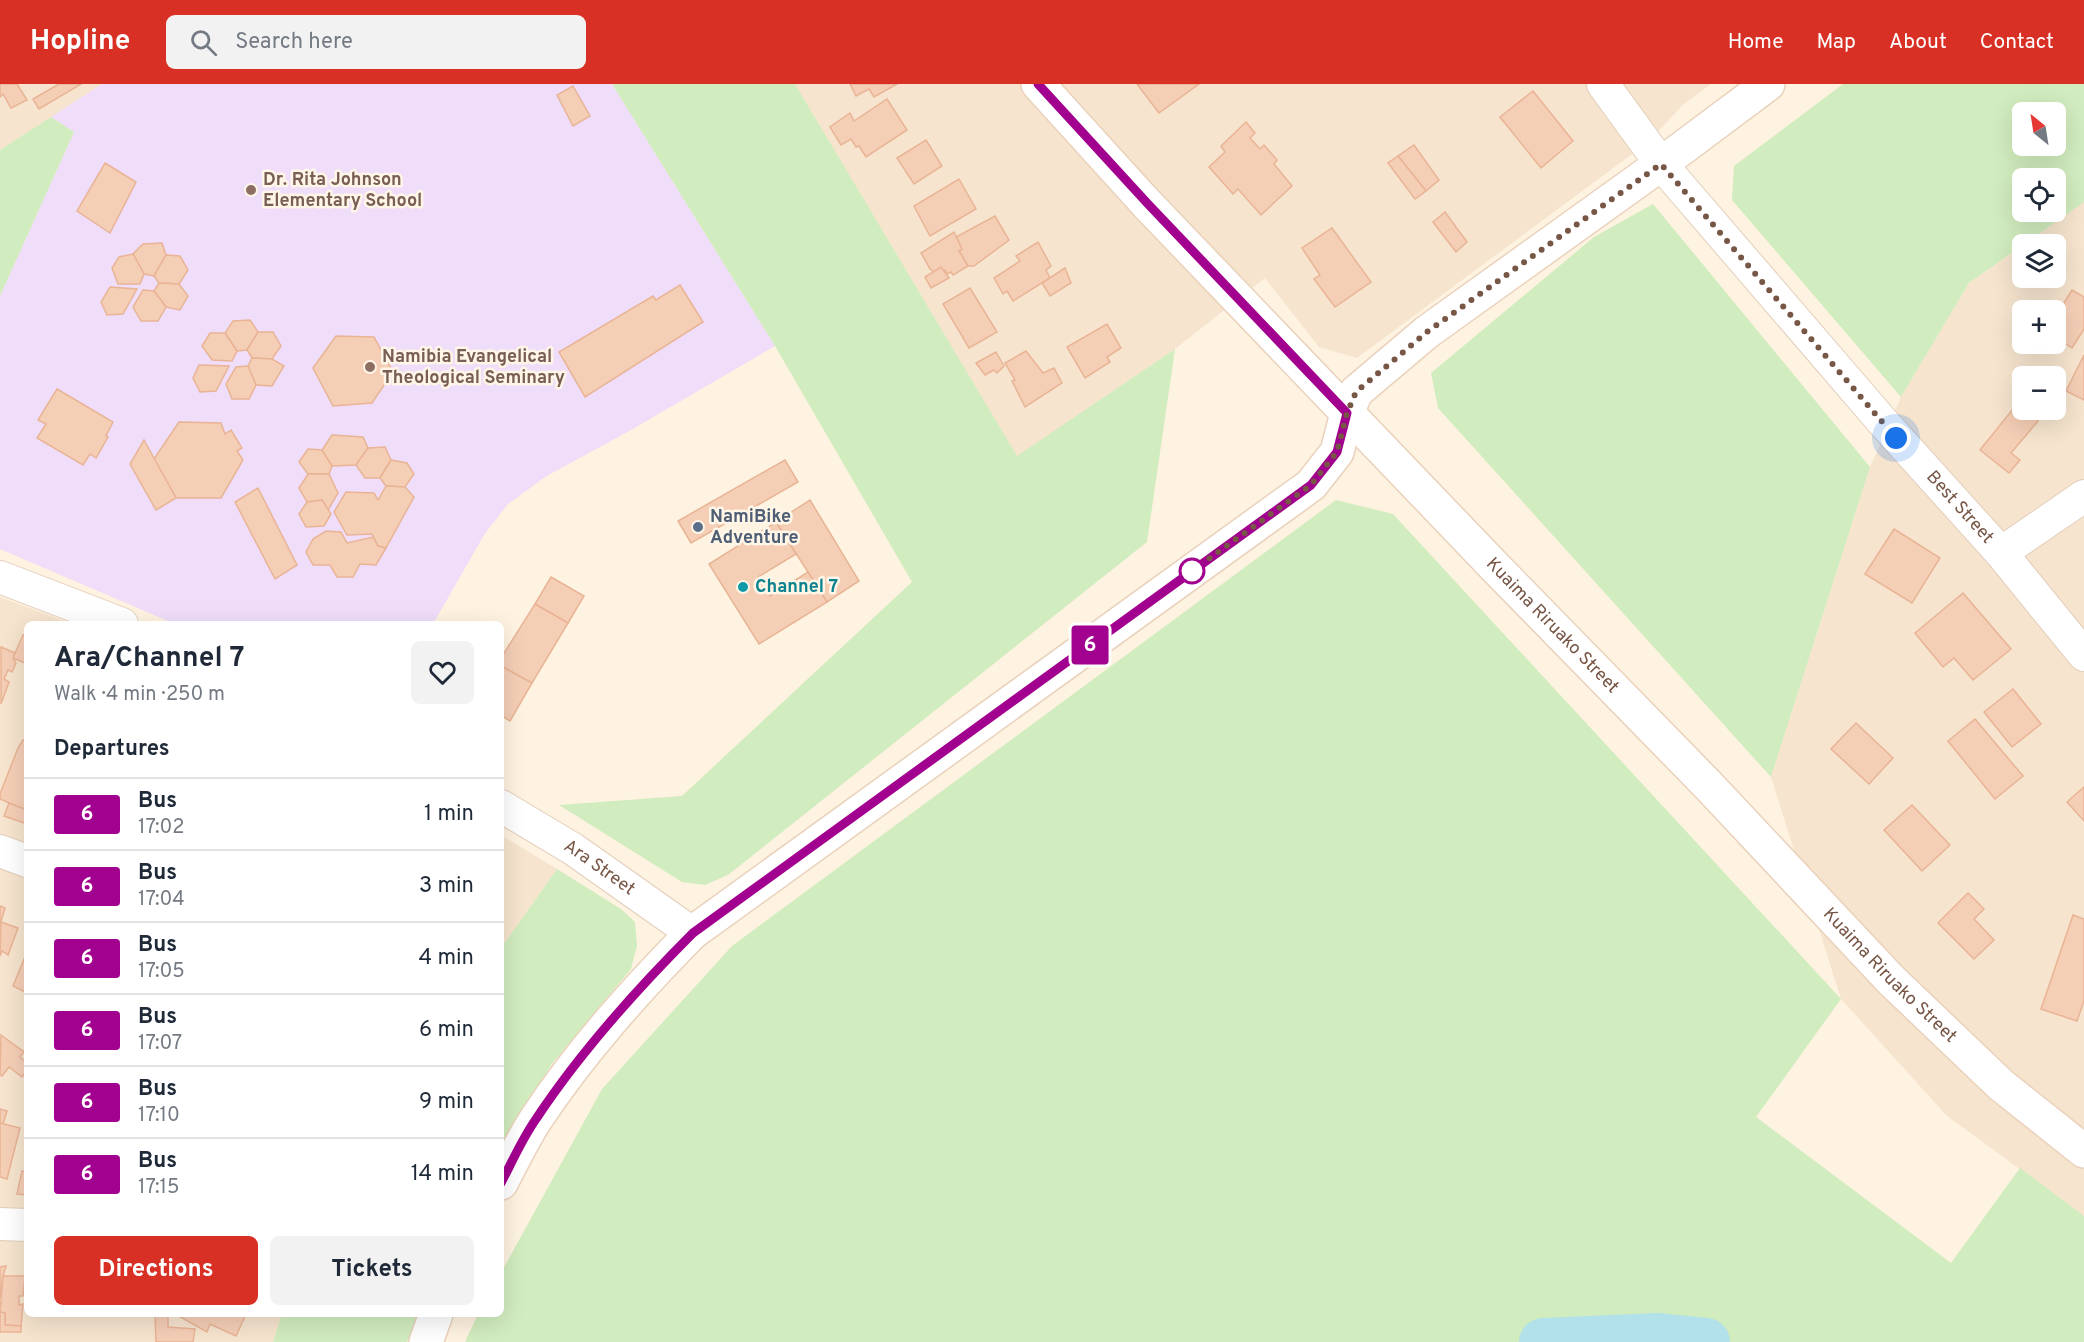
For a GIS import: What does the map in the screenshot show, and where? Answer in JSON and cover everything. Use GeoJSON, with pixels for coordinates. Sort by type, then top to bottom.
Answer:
{"type":"FeatureCollection","features":[{"type":"Feature","properties":{"kind":"main road","name":"Kuaima Riruako Street"},"geometry":{"type":"LineString","coordinates":[[1038,84],[1148,204],[1708,785],[1891,980],[2001,1085],[2084,1151]]}},
{"type":"Feature","properties":{"kind":"main road"},"geometry":{"type":"LineString","coordinates":[[504,1177],[535,1120],[591,1043],[641,985],[693,933],[1311,485],[1337,452],[1347,413],[1356,392],[1427,332],[1768,84]]}},
{"type":"Feature","properties":{"kind":"main road"},"geometry":{"type":"LineString","coordinates":[[426,1342],[435,1317]]}},
{"type":"Feature","properties":{"kind":"street","name":"Best Street"},"geometry":{"type":"LineString","coordinates":[[1603,84],[1661,164],[1882,421],[2001,554],[2084,655]]}},
{"type":"Feature","properties":{"kind":"street"},"geometry":{"type":"LineString","coordinates":[[2001,554],[2084,496]]}},
{"type":"Feature","properties":{"kind":"street"},"geometry":{"type":"LineString","coordinates":[[0,577],[114,621]]}},
{"type":"Feature","properties":{"kind":"street","name":"Ara Street"},"geometry":{"type":"LineString","coordinates":[[504,808],[573,849],[693,933]]}},
{"type":"Feature","properties":{"kind":"street"},"geometry":{"type":"LineString","coordinates":[[0,851],[24,860]]}},
{"type":"Feature","properties":{"kind":"street"},"geometry":{"type":"LineString","coordinates":[[0,1224],[24,1225]]}},
{"type":"Feature","properties":{"kind":"shaded area"},"geometry":{"type":"Polygon","coordinates":[[[0,84],[102,84],[0,150],[0,84]]]}},
{"type":"Feature","properties":{"kind":"shaded area","name":"Namibia Evangelical Theological Seminary"},"geometry":{"type":"Polygon","coordinates":[[[102,84],[612,84],[775,346],[545,477],[507,505],[484,535],[435,621],[168,621],[0,549],[0,296],[74,132],[51,117],[102,84]]]}},
{"type":"Feature","properties":{"kind":"shaded area"},"geometry":{"type":"Polygon","coordinates":[[[795,84],[1711,84],[1684,104],[1647,143],[1357,358],[1319,347],[1265,278],[1175,349],[1017,457],[795,84]]]}},
{"type":"Feature","properties":{"kind":"shaded area"},"geometry":{"type":"Polygon","coordinates":[[[2084,202],[2084,1216],[1947,1116],[1841,999],[1771,777],[1870,467],[1901,397],[1969,283],[2012,253],[2012,288],[2066,288],[2066,234],[2038,234],[2055,222],[2066,222],[2066,215],[2084,202]]]}},
{"type":"Feature","properties":{"kind":"shaded area"},"geometry":{"type":"Polygon","coordinates":[[[0,597],[64,621],[24,621],[24,1317],[281,1317],[273,1342],[0,1342],[0,597]]]}},
{"type":"Feature","properties":{"kind":"shaded area"},"geometry":{"type":"Polygon","coordinates":[[[504,837],[557,869],[504,944],[504,837]]]}},
{"type":"Feature","properties":{"kind":"green space"},"geometry":{"type":"Polygon","coordinates":[[[612,84],[795,84],[1017,456],[1175,349],[1147,542],[728,875],[705,885],[682,882],[559,805],[682,796],[912,582],[775,346],[612,84]]]}},
{"type":"Feature","properties":{"kind":"green space"},"geometry":{"type":"Polygon","coordinates":[[[1843,84],[2084,84],[2084,202],[2066,215],[2066,168],[2012,168],[2012,222],[2056,222],[2039,234],[2012,234],[2012,253],[1969,283],[1901,397],[1732,200],[1734,166],[1843,84]]]}},
{"type":"Feature","properties":{"kind":"green space"},"geometry":{"type":"Polygon","coordinates":[[[51,117],[74,132],[0,296],[0,150],[51,117]]]}},
{"type":"Feature","properties":{"kind":"green space"},"geometry":{"type":"Polygon","coordinates":[[[1653,204],[1870,467],[1771,777],[1438,408],[1431,373],[1594,237],[1653,204]]]}},
{"type":"Feature","properties":{"kind":"green space"},"geometry":{"type":"Polygon","coordinates":[[[1336,500],[1393,514],[1841,999],[1756,1117],[1951,1263],[2020,1168],[2084,1216],[2084,1342],[465,1342],[477,1317],[504,1317],[504,1268],[602,1089],[732,946],[1336,500]]]}},
{"type":"Feature","properties":{"kind":"green space"},"geometry":{"type":"Polygon","coordinates":[[[557,869],[621,909],[635,922],[637,946],[631,969],[551,1065],[504,1152],[504,944],[557,869]]]}},
{"type":"Feature","properties":{"kind":"green space"},"geometry":{"type":"Polygon","coordinates":[[[281,1317],[420,1317],[407,1342],[273,1342],[281,1317]]]}},
{"type":"Feature","properties":{"kind":"building"},"geometry":{"type":"Polygon","coordinates":[[[0,84],[17,84],[27,100],[11,108],[3,94],[0,97],[0,84]]]}},
{"type":"Feature","properties":{"kind":"building"},"geometry":{"type":"Polygon","coordinates":[[[59,84],[81,84],[39,109],[33,99],[59,84]]]}},
{"type":"Feature","properties":{"kind":"building"},"geometry":{"type":"Polygon","coordinates":[[[850,84],[897,84],[874,97],[869,89],[856,96],[850,84]]]}},
{"type":"Feature","properties":{"kind":"building"},"geometry":{"type":"Polygon","coordinates":[[[1137,84],[1199,84],[1159,113],[1137,84]]]}},
{"type":"Feature","properties":{"kind":"building"},"geometry":{"type":"Polygon","coordinates":[[[573,86],[590,116],[573,126],[557,95],[573,86]]]}},
{"type":"Feature","properties":{"kind":"building"},"geometry":{"type":"Polygon","coordinates":[[[1533,91],[1573,141],[1541,168],[1500,117],[1533,91]]]}},
{"type":"Feature","properties":{"kind":"building"},"geometry":{"type":"Polygon","coordinates":[[[887,99],[907,130],[866,157],[851,139],[841,145],[830,127],[850,113],[854,121],[887,99]]]}},
{"type":"Feature","properties":{"kind":"building"},"geometry":{"type":"Polygon","coordinates":[[[1246,122],[1255,133],[1250,138],[1260,149],[1264,145],[1277,160],[1274,164],[1292,186],[1261,215],[1238,189],[1233,194],[1209,167],[1225,152],[1221,146],[1246,122]]]}},
{"type":"Feature","properties":{"kind":"building"},"geometry":{"type":"Polygon","coordinates":[[[926,140],[942,166],[914,184],[897,158],[926,140]]]}},
{"type":"Feature","properties":{"kind":"building"},"geometry":{"type":"Polygon","coordinates":[[[1414,145],[1439,180],[1426,191],[1398,156],[1414,145]]]}},
{"type":"Feature","properties":{"kind":"building"},"geometry":{"type":"Polygon","coordinates":[[[1398,156],[1426,191],[1415,199],[1388,163],[1398,156]]]}},
{"type":"Feature","properties":{"kind":"building"},"geometry":{"type":"Polygon","coordinates":[[[105,163],[136,182],[110,233],[77,211],[105,163]]]}},
{"type":"Feature","properties":{"kind":"building"},"geometry":{"type":"Polygon","coordinates":[[[959,179],[976,209],[930,236],[914,206],[959,179]]]}},
{"type":"Feature","properties":{"kind":"building"},"geometry":{"type":"Polygon","coordinates":[[[1445,212],[1467,242],[1456,252],[1433,222],[1445,212]]]}},
{"type":"Feature","properties":{"kind":"building"},"geometry":{"type":"Polygon","coordinates":[[[995,216],[1009,240],[974,266],[968,266],[959,251],[962,249],[956,237],[995,216]]]}},
{"type":"Feature","properties":{"kind":"building"},"geometry":{"type":"Polygon","coordinates":[[[1332,228],[1371,282],[1335,307],[1314,279],[1320,275],[1302,248],[1332,228]]]}},
{"type":"Feature","properties":{"kind":"building"},"geometry":{"type":"Polygon","coordinates":[[[954,232],[962,249],[959,251],[968,266],[953,275],[951,272],[947,274],[945,270],[937,275],[930,269],[921,253],[954,232]]]}},
{"type":"Feature","properties":{"kind":"building"},"geometry":{"type":"Polygon","coordinates":[[[1038,242],[1051,266],[1046,270],[1050,278],[1013,301],[1007,291],[1003,294],[994,278],[1020,261],[1016,256],[1038,242]]]}},
{"type":"Feature","properties":{"kind":"building"},"geometry":{"type":"Polygon","coordinates":[[[162,243],[166,255],[154,276],[144,274],[133,254],[143,244],[162,243]]]}},
{"type":"Feature","properties":{"kind":"building"},"geometry":{"type":"Polygon","coordinates":[[[133,254],[144,274],[140,284],[118,284],[112,268],[119,257],[133,254]]]}},
{"type":"Feature","properties":{"kind":"building"},"geometry":{"type":"Polygon","coordinates":[[[166,255],[180,256],[188,270],[179,284],[159,283],[154,276],[166,255]]]}},
{"type":"Feature","properties":{"kind":"building"},"geometry":{"type":"Polygon","coordinates":[[[941,267],[949,278],[931,288],[925,277],[941,267]]]}},
{"type":"Feature","properties":{"kind":"building"},"geometry":{"type":"Polygon","coordinates":[[[1065,268],[1071,283],[1050,296],[1042,283],[1065,268]]]}},
{"type":"Feature","properties":{"kind":"building"},"geometry":{"type":"Polygon","coordinates":[[[159,283],[179,284],[188,296],[180,310],[166,307],[154,291],[159,283]]]}},
{"type":"Feature","properties":{"kind":"building"},"geometry":{"type":"Polygon","coordinates":[[[680,285],[703,322],[585,397],[559,352],[653,296],[656,300],[680,285]]]}},
{"type":"Feature","properties":{"kind":"building"},"geometry":{"type":"Polygon","coordinates":[[[110,287],[137,289],[123,314],[107,315],[101,302],[110,287]]]}},
{"type":"Feature","properties":{"kind":"building"},"geometry":{"type":"Polygon","coordinates":[[[970,288],[997,332],[969,348],[943,304],[970,288]]]}},
{"type":"Feature","properties":{"kind":"building"},"geometry":{"type":"Polygon","coordinates":[[[143,290],[154,291],[166,307],[158,321],[141,321],[133,307],[143,290]]]}},
{"type":"Feature","properties":{"kind":"building"},"geometry":{"type":"Polygon","coordinates":[[[2072,290],[2084,297],[2084,329],[2072,348],[2066,344],[2066,300],[2072,290]]]}},
{"type":"Feature","properties":{"kind":"building"},"geometry":{"type":"Polygon","coordinates":[[[250,320],[258,332],[247,350],[237,351],[225,333],[233,321],[250,320]]]}},
{"type":"Feature","properties":{"kind":"building"},"geometry":{"type":"Polygon","coordinates":[[[1107,324],[1121,348],[1107,357],[1110,362],[1085,378],[1067,347],[1107,324]]]}},
{"type":"Feature","properties":{"kind":"building"},"geometry":{"type":"Polygon","coordinates":[[[258,332],[273,332],[281,346],[272,359],[252,358],[247,350],[258,332]]]}},
{"type":"Feature","properties":{"kind":"building"},"geometry":{"type":"Polygon","coordinates":[[[210,333],[225,333],[237,351],[232,361],[212,360],[202,346],[210,333]]]}},
{"type":"Feature","properties":{"kind":"building"},"geometry":{"type":"Polygon","coordinates":[[[336,336],[374,337],[393,372],[372,403],[333,406],[313,368],[336,336]]]}},
{"type":"Feature","properties":{"kind":"building"},"geometry":{"type":"Polygon","coordinates":[[[1026,351],[1043,373],[1054,368],[1062,383],[1025,407],[1012,381],[1015,380],[1005,363],[1026,351]]]}},
{"type":"Feature","properties":{"kind":"building"},"geometry":{"type":"Polygon","coordinates":[[[996,352],[1004,366],[997,373],[994,370],[985,375],[976,363],[996,352]]]}},
{"type":"Feature","properties":{"kind":"building"},"geometry":{"type":"Polygon","coordinates":[[[2084,355],[2084,400],[2066,391],[2084,355]]]}},
{"type":"Feature","properties":{"kind":"building"},"geometry":{"type":"Polygon","coordinates":[[[252,358],[272,359],[284,366],[272,386],[256,385],[248,366],[252,358]]]}},
{"type":"Feature","properties":{"kind":"building"},"geometry":{"type":"Polygon","coordinates":[[[199,365],[229,366],[216,391],[200,392],[193,378],[199,365]]]}},
{"type":"Feature","properties":{"kind":"building"},"geometry":{"type":"Polygon","coordinates":[[[248,366],[256,385],[249,399],[232,399],[226,384],[236,367],[248,366]]]}},
{"type":"Feature","properties":{"kind":"building"},"geometry":{"type":"Polygon","coordinates":[[[57,389],[113,422],[106,436],[108,437],[96,458],[90,454],[83,465],[37,438],[46,424],[38,420],[57,389]]]}},
{"type":"Feature","properties":{"kind":"building"},"geometry":{"type":"Polygon","coordinates":[[[2012,410],[2012,420],[2038,421],[2011,453],[2020,460],[2009,473],[1980,450],[2012,410]]]}},
{"type":"Feature","properties":{"kind":"building"},"geometry":{"type":"Polygon","coordinates":[[[179,422],[221,423],[225,434],[231,430],[242,448],[237,451],[243,460],[221,498],[176,498],[154,459],[179,422]]]}},
{"type":"Feature","properties":{"kind":"building"},"geometry":{"type":"Polygon","coordinates":[[[332,435],[363,437],[368,448],[356,465],[332,466],[322,450],[332,435]]]}},
{"type":"Feature","properties":{"kind":"building"},"geometry":{"type":"Polygon","coordinates":[[[144,440],[176,498],[156,510],[130,464],[144,440]]]}},
{"type":"Feature","properties":{"kind":"building"},"geometry":{"type":"Polygon","coordinates":[[[385,447],[391,460],[380,478],[365,478],[356,465],[368,448],[385,447]]]}},
{"type":"Feature","properties":{"kind":"building"},"geometry":{"type":"Polygon","coordinates":[[[308,449],[322,450],[332,466],[329,474],[308,474],[299,462],[308,449]]]}},
{"type":"Feature","properties":{"kind":"building"},"geometry":{"type":"Polygon","coordinates":[[[391,460],[407,463],[414,474],[405,487],[386,486],[380,478],[391,460]]]}},
{"type":"Feature","properties":{"kind":"building"},"geometry":{"type":"Polygon","coordinates":[[[785,460],[798,482],[691,543],[678,521],[785,460]]]}},
{"type":"Feature","properties":{"kind":"building"},"geometry":{"type":"Polygon","coordinates":[[[308,474],[329,474],[338,493],[328,510],[322,500],[307,502],[299,488],[308,474]]]}},
{"type":"Feature","properties":{"kind":"building"},"geometry":{"type":"Polygon","coordinates":[[[386,486],[405,487],[414,497],[386,548],[378,546],[372,534],[347,535],[334,512],[346,492],[374,493],[378,500],[386,486]]]}},
{"type":"Feature","properties":{"kind":"building"},"geometry":{"type":"Polygon","coordinates":[[[258,488],[297,565],[275,579],[235,502],[258,488]]]}},
{"type":"Feature","properties":{"kind":"building"},"geometry":{"type":"Polygon","coordinates":[[[322,500],[331,514],[324,526],[306,527],[299,514],[307,502],[322,500]]]}},
{"type":"Feature","properties":{"kind":"building"},"geometry":{"type":"Polygon","coordinates":[[[810,500],[859,581],[827,602],[776,522],[810,500]]]}},
{"type":"Feature","properties":{"kind":"building","name":"Channel 7"},"geometry":{"type":"Polygon","coordinates":[[[776,522],[796,554],[758,577],[770,596],[808,572],[827,602],[759,644],[709,564],[776,522]]]}},
{"type":"Feature","properties":{"kind":"building"},"geometry":{"type":"Polygon","coordinates":[[[1894,529],[1940,558],[1912,603],[1865,574],[1894,529]]]}},
{"type":"Feature","properties":{"kind":"building"},"geometry":{"type":"Polygon","coordinates":[[[326,531],[341,532],[347,543],[373,537],[378,546],[386,548],[376,565],[360,564],[353,577],[337,577],[330,565],[313,565],[306,552],[313,539],[326,531]]]}},
{"type":"Feature","properties":{"kind":"building"},"geometry":{"type":"Polygon","coordinates":[[[551,577],[584,596],[568,623],[535,604],[551,577]]]}},
{"type":"Feature","properties":{"kind":"building"},"geometry":{"type":"Polygon","coordinates":[[[1963,593],[2011,649],[1973,680],[1954,658],[1943,667],[1915,633],[1963,593]]]}},
{"type":"Feature","properties":{"kind":"building"},"geometry":{"type":"Polygon","coordinates":[[[535,604],[568,623],[532,683],[504,668],[504,653],[535,604]]]}},
{"type":"Feature","properties":{"kind":"building"},"geometry":{"type":"Polygon","coordinates":[[[23,635],[24,635],[24,663],[13,658],[23,635]]]}},
{"type":"Feature","properties":{"kind":"building"},"geometry":{"type":"Polygon","coordinates":[[[1,647],[15,653],[13,658],[16,663],[12,672],[8,670],[4,679],[9,682],[1,704],[1,647]]]}},
{"type":"Feature","properties":{"kind":"building"},"geometry":{"type":"Polygon","coordinates":[[[504,668],[532,683],[510,721],[504,717],[504,668]]]}},
{"type":"Feature","properties":{"kind":"building"},"geometry":{"type":"Polygon","coordinates":[[[2013,689],[2041,724],[2012,747],[1984,712],[2013,689]]]}},
{"type":"Feature","properties":{"kind":"building"},"geometry":{"type":"Polygon","coordinates":[[[1975,719],[2023,776],[1995,799],[1948,741],[1975,719]]]}},
{"type":"Feature","properties":{"kind":"building"},"geometry":{"type":"Polygon","coordinates":[[[1856,723],[1893,758],[1869,784],[1831,749],[1856,723]]]}},
{"type":"Feature","properties":{"kind":"building"},"geometry":{"type":"Polygon","coordinates":[[[24,740],[24,810],[0,799],[18,748],[24,740]]]}},
{"type":"Feature","properties":{"kind":"building"},"geometry":{"type":"Polygon","coordinates":[[[2084,787],[2084,821],[2067,802],[2084,787]]]}},
{"type":"Feature","properties":{"kind":"building"},"geometry":{"type":"Polygon","coordinates":[[[9,803],[24,809],[24,823],[4,816],[9,803]]]}},
{"type":"Feature","properties":{"kind":"building"},"geometry":{"type":"Polygon","coordinates":[[[1912,805],[1950,845],[1922,871],[1884,830],[1912,805]]]}},
{"type":"Feature","properties":{"kind":"building"},"geometry":{"type":"Polygon","coordinates":[[[1968,893],[1984,909],[1974,919],[1994,940],[1974,959],[1938,923],[1968,893]]]}},
{"type":"Feature","properties":{"kind":"building"},"geometry":{"type":"Polygon","coordinates":[[[0,906],[5,908],[0,925],[0,906]]]}},
{"type":"Feature","properties":{"kind":"building"},"geometry":{"type":"Polygon","coordinates":[[[2073,915],[2084,919],[2084,1001],[2077,1021],[2041,1009],[2073,915]]]}},
{"type":"Feature","properties":{"kind":"building"},"geometry":{"type":"Polygon","coordinates":[[[1,922],[18,928],[8,955],[2,951],[0,956],[1,922]]]}},
{"type":"Feature","properties":{"kind":"building"},"geometry":{"type":"Polygon","coordinates":[[[24,959],[24,992],[13,986],[24,959]]]}},
{"type":"Feature","properties":{"kind":"building"},"geometry":{"type":"Polygon","coordinates":[[[1,1035],[24,1052],[20,1057],[24,1060],[24,1074],[22,1077],[9,1067],[2,1076],[0,1075],[1,1035]]]}},
{"type":"Feature","properties":{"kind":"building"},"geometry":{"type":"Polygon","coordinates":[[[0,1109],[7,1111],[3,1124],[0,1123],[0,1109]]]}},
{"type":"Feature","properties":{"kind":"building"},"geometry":{"type":"Polygon","coordinates":[[[0,1123],[20,1128],[7,1179],[0,1177],[0,1123]]]}},
{"type":"Feature","properties":{"kind":"building"},"geometry":{"type":"Polygon","coordinates":[[[22,1171],[24,1171],[24,1195],[17,1194],[22,1171]]]}},
{"type":"Feature","properties":{"kind":"building"},"geometry":{"type":"Polygon","coordinates":[[[6,1266],[3,1276],[0,1298],[0,1267],[6,1266]]]}},
{"type":"Feature","properties":{"kind":"building"},"geometry":{"type":"Polygon","coordinates":[[[3,1276],[24,1276],[23,1296],[19,1296],[19,1305],[23,1304],[21,1326],[5,1325],[5,1313],[0,1312],[3,1276]]]}},
{"type":"Feature","properties":{"kind":"building"},"geometry":{"type":"Polygon","coordinates":[[[0,1312],[5,1313],[5,1325],[21,1326],[21,1332],[0,1332],[0,1312]]]}},
{"type":"Feature","properties":{"kind":"building"},"geometry":{"type":"Polygon","coordinates":[[[155,1317],[168,1317],[168,1327],[195,1329],[193,1342],[156,1342],[155,1317]]]}},
{"type":"Feature","properties":{"kind":"building"},"geometry":{"type":"Polygon","coordinates":[[[180,1317],[245,1317],[236,1336],[210,1324],[207,1332],[180,1317]]]}},
{"type":"Feature","properties":{"kind":"waterway"},"geometry":{"type":"LineString","coordinates":[[1543,1342],[1657,1337],[1706,1342]]}},
{"type":"Feature","properties":{"kind":"bus line","name":"6"},"geometry":{"type":"LineString","coordinates":[[504,1177],[535,1120],[591,1043],[641,985],[693,933],[1311,485],[1337,452],[1347,413],[1148,204],[1038,84]]}},
{"type":"Feature","properties":{"kind":"place","name":"Dr. Rita Johnson Elementary School"},"geometry":{"type":"Point","coordinates":[251,190]}},
{"type":"Feature","properties":{"kind":"place","name":"Namibia Evangelical Theological Seminary"},"geometry":{"type":"Point","coordinates":[370,367]}},
{"type":"Feature","properties":{"kind":"place","name":"NamiBike Adventure"},"geometry":{"type":"Point","coordinates":[698,527]}},
{"type":"Feature","properties":{"kind":"place","name":"Channel 7"},"geometry":{"type":"Point","coordinates":[743,587]}},
{"type":"Feature","properties":{"kind":"route"},"geometry":{"type":"LineString","coordinates":[[1192,571],[1311,485],[1337,452],[1347,413],[1356,392],[1427,332],[1661,164],[1896,438]]}}]}
